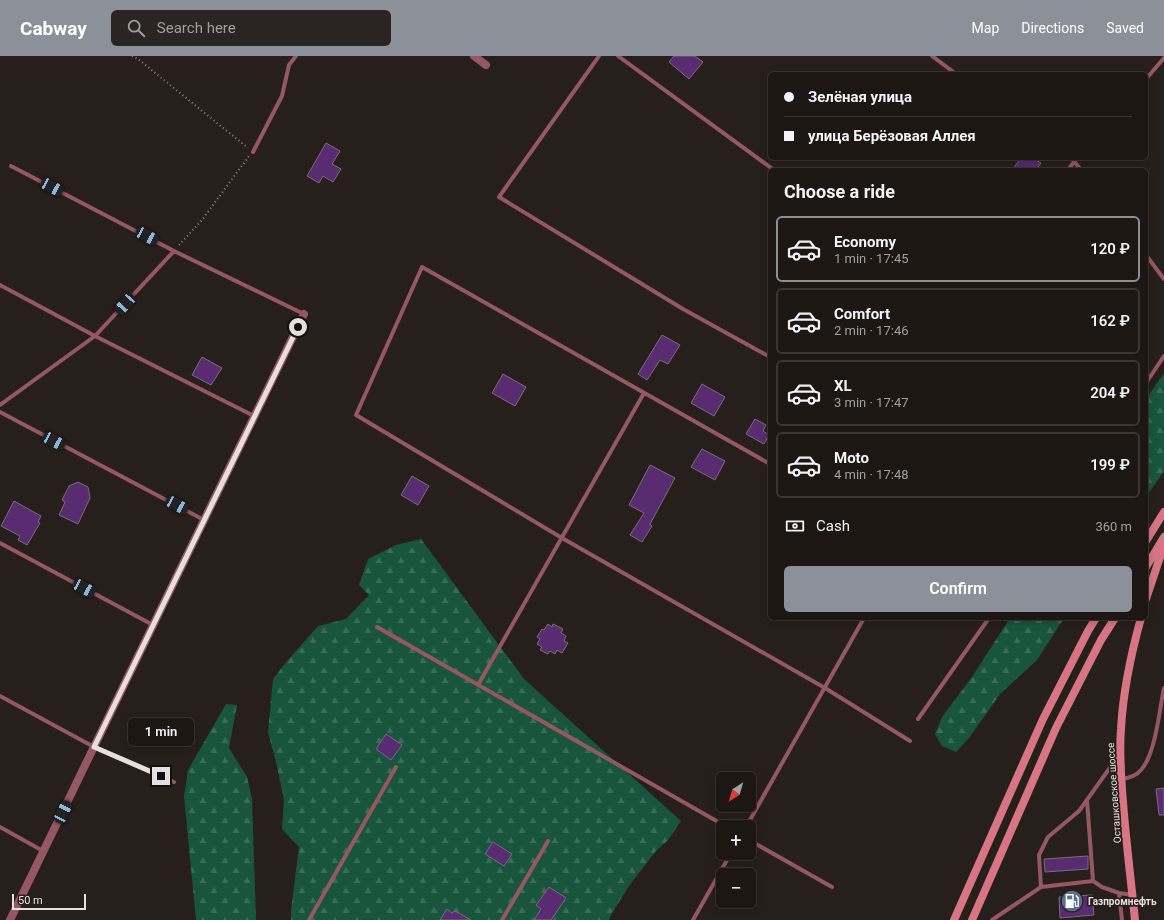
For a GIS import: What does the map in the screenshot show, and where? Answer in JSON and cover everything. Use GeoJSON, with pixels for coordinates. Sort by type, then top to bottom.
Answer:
{"type":"FeatureCollection","features":[{"type":"Feature","properties":{"kind":"main road"},"geometry":{"type":"LineString","coordinates":[[1148,538],[1164,512]]}},
{"type":"Feature","properties":{"kind":"main road"},"geometry":{"type":"LineString","coordinates":[[1148,564],[1164,537]]}},
{"type":"Feature","properties":{"kind":"main road"},"geometry":{"type":"LineString","coordinates":[[1148,593],[1164,545]]}},
{"type":"Feature","properties":{"kind":"main road"},"geometry":{"type":"LineString","coordinates":[[954,920],[1043,719],[1095,620]]}},
{"type":"Feature","properties":{"kind":"main road"},"geometry":{"type":"LineString","coordinates":[[972,920],[1056,728],[1113,620]]}},
{"type":"Feature","properties":{"kind":"main road","name":"Осташковское шоссе"},"geometry":{"type":"LineString","coordinates":[[1135,920],[1121,779],[1120,754],[1125,693],[1133,648],[1140,620]]}},
{"type":"Feature","properties":{"kind":"street"},"geometry":{"type":"LineString","coordinates":[[474,56],[486,65]]}},
{"type":"Feature","properties":{"kind":"street"},"geometry":{"type":"LineString","coordinates":[[10,920],[304,314]]}},
{"type":"Feature","properties":{"kind":"lane"},"geometry":{"type":"LineString","coordinates":[[253,152],[282,96],[289,65],[296,56]]}},
{"type":"Feature","properties":{"kind":"lane"},"geometry":{"type":"LineString","coordinates":[[599,56],[499,197],[683,309],[768,356]]}},
{"type":"Feature","properties":{"kind":"lane"},"geometry":{"type":"LineString","coordinates":[[618,56],[771,168]]}},
{"type":"Feature","properties":{"kind":"lane"},"geometry":{"type":"LineString","coordinates":[[932,56],[953,72]]}},
{"type":"Feature","properties":{"kind":"lane"},"geometry":{"type":"LineString","coordinates":[[1148,77],[1164,58]]}},
{"type":"Feature","properties":{"kind":"lane"},"geometry":{"type":"LineString","coordinates":[[1070,168],[1076,160]]}},
{"type":"Feature","properties":{"kind":"lane"},"geometry":{"type":"LineString","coordinates":[[11,166],[174,251],[304,314]]}},
{"type":"Feature","properties":{"kind":"lane"},"geometry":{"type":"LineString","coordinates":[[0,405],[96,336],[174,251]]}},
{"type":"Feature","properties":{"kind":"lane"},"geometry":{"type":"LineString","coordinates":[[1148,258],[1164,279]]}},
{"type":"Feature","properties":{"kind":"lane"},"geometry":{"type":"LineString","coordinates":[[768,463],[422,267],[356,415],[562,538],[825,688],[910,741]]}},
{"type":"Feature","properties":{"kind":"lane"},"geometry":{"type":"LineString","coordinates":[[0,286],[254,416]]}},
{"type":"Feature","properties":{"kind":"lane"},"geometry":{"type":"LineString","coordinates":[[1148,380],[1164,356]]}},
{"type":"Feature","properties":{"kind":"lane"},"geometry":{"type":"LineString","coordinates":[[478,685],[644,393]]}},
{"type":"Feature","properties":{"kind":"lane"},"geometry":{"type":"LineString","coordinates":[[0,412],[204,520]]}},
{"type":"Feature","properties":{"kind":"lane"},"geometry":{"type":"LineString","coordinates":[[0,543],[153,625]]}},
{"type":"Feature","properties":{"kind":"lane"},"geometry":{"type":"LineString","coordinates":[[750,820],[863,620]]}},
{"type":"Feature","properties":{"kind":"lane"},"geometry":{"type":"LineString","coordinates":[[918,719],[988,620]]}},
{"type":"Feature","properties":{"kind":"lane"},"geometry":{"type":"LineString","coordinates":[[377,627],[716,821]]}},
{"type":"Feature","properties":{"kind":"lane"},"geometry":{"type":"LineString","coordinates":[[1121,779],[1132,777],[1141,770],[1145,763],[1152,747],[1164,688]]}},
{"type":"Feature","properties":{"kind":"lane"},"geometry":{"type":"LineString","coordinates":[[0,696],[94,747],[174,782]]}},
{"type":"Feature","properties":{"kind":"lane"},"geometry":{"type":"LineString","coordinates":[[1041,887],[1039,855],[1048,837],[1079,811],[1120,754]]}},
{"type":"Feature","properties":{"kind":"lane"},"geometry":{"type":"LineString","coordinates":[[309,920],[396,767]]}},
{"type":"Feature","properties":{"kind":"lane"},"geometry":{"type":"LineString","coordinates":[[1087,800],[1093,882]]}},
{"type":"Feature","properties":{"kind":"lane"},"geometry":{"type":"LineString","coordinates":[[0,827],[44,851]]}},
{"type":"Feature","properties":{"kind":"lane"},"geometry":{"type":"LineString","coordinates":[[502,920],[548,841]]}},
{"type":"Feature","properties":{"kind":"lane"},"geometry":{"type":"LineString","coordinates":[[756,844],[832,887]]}},
{"type":"Feature","properties":{"kind":"lane"},"geometry":{"type":"LineString","coordinates":[[693,920],[727,860]]}},
{"type":"Feature","properties":{"kind":"lane"},"geometry":{"type":"LineString","coordinates":[[992,920],[1041,887],[1093,882],[1119,893],[1132,895]]}},
{"type":"Feature","properties":{"kind":"lane"},"geometry":{"type":"LineString","coordinates":[[1119,893],[1122,920]]}},
{"type":"Feature","properties":{"kind":"path"},"geometry":{"type":"LineString","coordinates":[[132,56],[138,59],[253,152],[202,220],[174,251]]}},
{"type":"Feature","properties":{"kind":"green space"},"geometry":{"type":"Polygon","coordinates":[[[1164,373],[1164,471],[1148,494],[1148,396],[1164,373]]]}},
{"type":"Feature","properties":{"kind":"green space"},"geometry":{"type":"Polygon","coordinates":[[[421,539],[524,679],[681,821],[668,840],[656,851],[631,883],[609,920],[291,920],[299,847],[282,829],[284,800],[268,732],[273,679],[318,626],[346,619],[369,595],[359,585],[368,559],[396,545],[421,539]]]}},
{"type":"Feature","properties":{"kind":"green space"},"geometry":{"type":"Polygon","coordinates":[[[1009,620],[1063,620],[1037,660],[1000,694],[969,738],[956,752],[942,746],[935,734],[942,717],[972,677],[1009,620]]]}},
{"type":"Feature","properties":{"kind":"green space"},"geometry":{"type":"Polygon","coordinates":[[[226,704],[237,705],[229,748],[247,777],[252,799],[256,920],[196,920],[184,796],[188,770],[226,704]]]}},
{"type":"Feature","properties":{"kind":"building"},"geometry":{"type":"Polygon","coordinates":[[[674,56],[695,56],[703,62],[689,79],[669,62],[674,56]]]}},
{"type":"Feature","properties":{"kind":"building"},"geometry":{"type":"Polygon","coordinates":[[[326,143],[340,151],[332,164],[341,169],[333,182],[323,176],[319,183],[307,176],[326,143]]]}},
{"type":"Feature","properties":{"kind":"building"},"geometry":{"type":"Polygon","coordinates":[[[1020,160],[1036,160],[1041,163],[1037,168],[1014,168],[1020,160]]]}},
{"type":"Feature","properties":{"kind":"building"},"geometry":{"type":"Polygon","coordinates":[[[662,335],[680,345],[668,364],[660,360],[647,380],[638,374],[662,335]]]}},
{"type":"Feature","properties":{"kind":"building"},"geometry":{"type":"Polygon","coordinates":[[[202,357],[222,368],[211,385],[192,375],[202,357]]]}},
{"type":"Feature","properties":{"kind":"building"},"geometry":{"type":"Polygon","coordinates":[[[503,374],[526,387],[515,406],[492,393],[503,374]]]}},
{"type":"Feature","properties":{"kind":"building"},"geometry":{"type":"Polygon","coordinates":[[[702,384],[725,397],[714,416],[691,403],[702,384]]]}},
{"type":"Feature","properties":{"kind":"building"},"geometry":{"type":"Polygon","coordinates":[[[755,419],[766,425],[763,431],[768,434],[768,437],[764,444],[746,434],[755,419]]]}},
{"type":"Feature","properties":{"kind":"building"},"geometry":{"type":"Polygon","coordinates":[[[702,449],[725,461],[715,480],[691,467],[702,449]]]}},
{"type":"Feature","properties":{"kind":"building"},"geometry":{"type":"Polygon","coordinates":[[[650,465],[675,478],[650,524],[652,526],[642,542],[630,535],[644,513],[629,505],[650,465]]]}},
{"type":"Feature","properties":{"kind":"building"},"geometry":{"type":"Polygon","coordinates":[[[412,476],[429,486],[418,505],[401,495],[412,476]]]}},
{"type":"Feature","properties":{"kind":"building"},"geometry":{"type":"Polygon","coordinates":[[[78,482],[88,487],[90,498],[78,524],[59,515],[65,502],[62,500],[69,486],[78,482]]]}},
{"type":"Feature","properties":{"kind":"building"},"geometry":{"type":"Polygon","coordinates":[[[14,501],[41,516],[38,522],[40,523],[27,545],[18,540],[20,536],[1,526],[14,501]]]}},
{"type":"Feature","properties":{"kind":"building"},"geometry":{"type":"Polygon","coordinates":[[[548,624],[552,627],[553,624],[563,629],[561,633],[566,636],[564,641],[568,643],[562,653],[557,650],[555,654],[550,651],[548,654],[540,650],[542,647],[537,644],[540,639],[537,637],[542,629],[544,630],[548,624]]]}},
{"type":"Feature","properties":{"kind":"building"},"geometry":{"type":"Polygon","coordinates":[[[386,734],[402,745],[391,760],[376,749],[386,734]]]}},
{"type":"Feature","properties":{"kind":"building"},"geometry":{"type":"Polygon","coordinates":[[[1164,788],[1164,815],[1159,815],[1156,789],[1164,788]]]}},
{"type":"Feature","properties":{"kind":"building"},"geometry":{"type":"Polygon","coordinates":[[[493,842],[512,854],[504,866],[485,854],[493,842]]]}},
{"type":"Feature","properties":{"kind":"building"},"geometry":{"type":"Polygon","coordinates":[[[1088,856],[1088,869],[1045,872],[1044,859],[1088,856]]]}},
{"type":"Feature","properties":{"kind":"building"},"geometry":{"type":"Polygon","coordinates":[[[549,887],[566,898],[551,920],[534,920],[541,909],[536,905],[549,887]]]}},
{"type":"Feature","properties":{"kind":"building"},"geometry":{"type":"Polygon","coordinates":[[[1092,895],[1094,915],[1060,918],[1059,897],[1092,895]]]}},
{"type":"Feature","properties":{"kind":"building"},"geometry":{"type":"Polygon","coordinates":[[[447,909],[452,913],[455,911],[471,920],[440,920],[447,909]]]}},
{"type":"Feature","properties":{"kind":"place","name":"Газпромнефть"},"geometry":{"type":"Point","coordinates":[1072,901]}},
{"type":"Feature","properties":{"kind":"route"},"geometry":{"type":"LineString","coordinates":[[161,776],[94,747],[298,327]]}}]}
